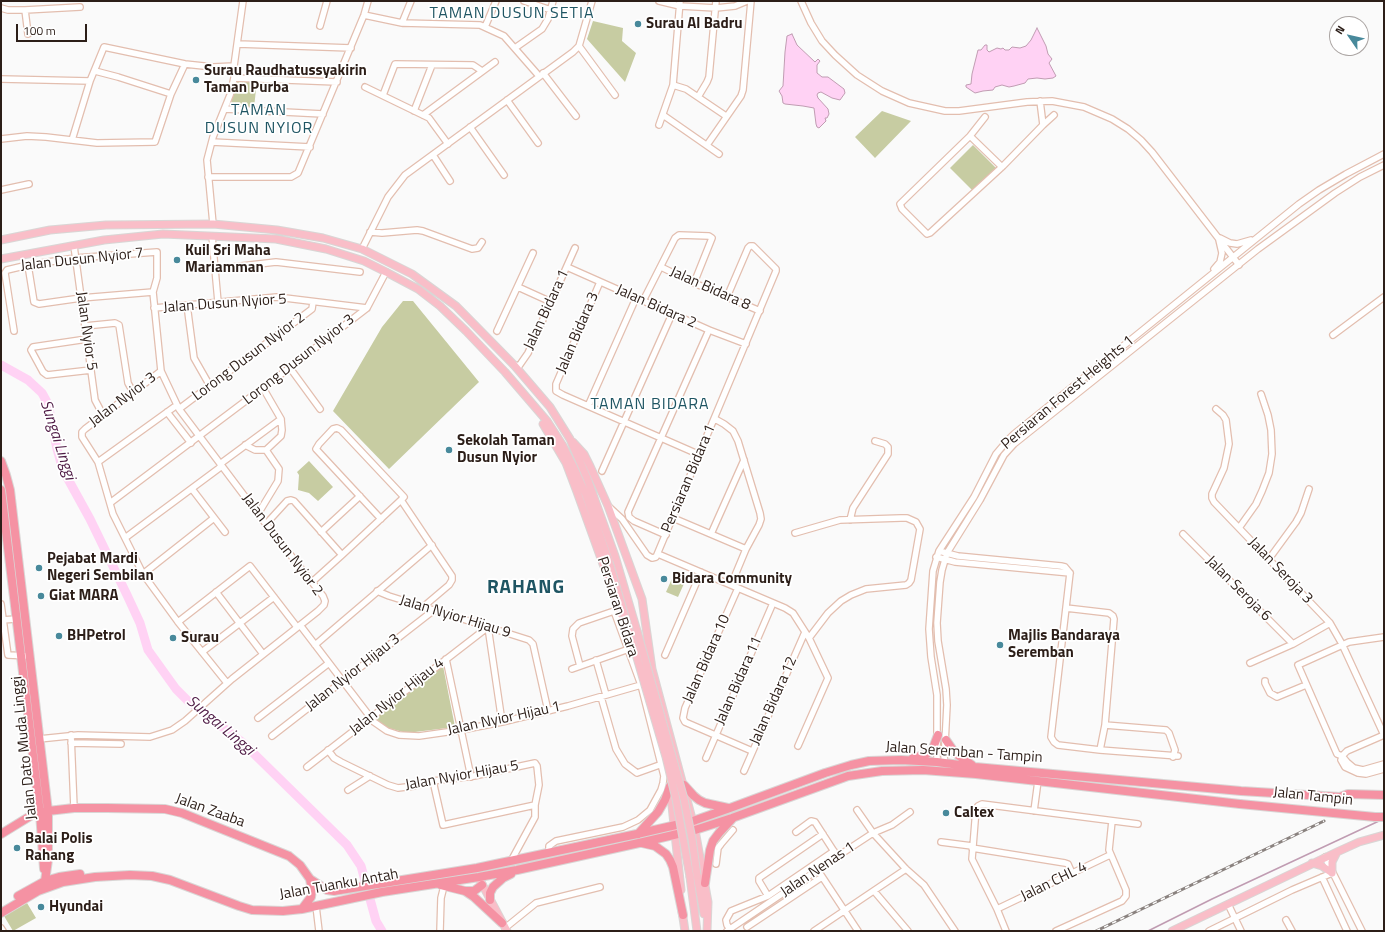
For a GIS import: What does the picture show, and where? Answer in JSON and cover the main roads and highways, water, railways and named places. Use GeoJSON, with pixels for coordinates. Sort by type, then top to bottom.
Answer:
{"type":"FeatureCollection","features":[{"type":"Feature","properties":{"kind":"highway","name":"Jalan Dato Muda Linggi"},"geometry":{"type":"LineString","coordinates":[[1,461],[10,490],[25,656],[44,812]]}},
{"type":"Feature","properties":{"kind":"highway","name":"Jalan Dato Muda Linggi"},"geometry":{"type":"LineString","coordinates":[[1,490],[16,618],[25,656],[39,739],[44,812],[45,881]]}},
{"type":"Feature","properties":{"kind":"highway"},"geometry":{"type":"LineString","coordinates":[[901,760],[918,758],[927,754],[933,748],[938,735]]}},
{"type":"Feature","properties":{"kind":"highway"},"geometry":{"type":"LineString","coordinates":[[946,740],[955,753],[975,767]]}},
{"type":"Feature","properties":{"kind":"highway","name":"Jalan Seremban - Tampin"},"geometry":{"type":"LineString","coordinates":[[693,821],[825,773],[870,761],[901,760],[941,763],[1241,790]]}},
{"type":"Feature","properties":{"kind":"highway","name":"Jalan Seremban - Tampin"},"geometry":{"type":"LineString","coordinates":[[695,830],[798,798],[848,776],[882,771],[923,770],[976,774],[1240,804]]}},
{"type":"Feature","properties":{"kind":"highway"},"geometry":{"type":"LineString","coordinates":[[684,785],[699,800],[717,806],[730,808]]}},
{"type":"Feature","properties":{"kind":"highway"},"geometry":{"type":"LineString","coordinates":[[637,834],[658,812],[665,800],[670,786]]}},
{"type":"Feature","properties":{"kind":"highway","name":"Jalan Tampin"},"geometry":{"type":"LineString","coordinates":[[1241,790],[1384,801]]}},
{"type":"Feature","properties":{"kind":"highway"},"geometry":{"type":"LineString","coordinates":[[1340,798],[1348,794],[1384,795]]}},
{"type":"Feature","properties":{"kind":"highway","name":"Jalan Tampin"},"geometry":{"type":"LineString","coordinates":[[1240,804],[1384,817]]}},
{"type":"Feature","properties":{"kind":"highway","name":"Jalan Zaaba"},"geometry":{"type":"LineString","coordinates":[[1,834],[32,815],[44,812],[74,808],[154,808],[182,813],[289,856],[300,865],[310,879]]}},
{"type":"Feature","properties":{"kind":"highway"},"geometry":{"type":"LineString","coordinates":[[705,883],[710,850],[718,833],[732,818]]}},
{"type":"Feature","properties":{"kind":"highway","name":"Jalan Tuanku Antah"},"geometry":{"type":"LineString","coordinates":[[310,879],[327,890],[334,891],[477,868],[693,821]]}},
{"type":"Feature","properties":{"kind":"highway","name":"Jalan Tuanku Antah"},"geometry":{"type":"LineString","coordinates":[[1,912],[38,891],[63,882],[95,877],[130,875],[152,876],[170,880],[252,910],[283,911],[302,909],[382,892],[433,884],[481,881],[517,870],[695,830]]}},
{"type":"Feature","properties":{"kind":"highway"},"geometry":{"type":"LineString","coordinates":[[639,843],[655,846],[666,854],[670,860],[673,867],[683,916]]}},
{"type":"Feature","properties":{"kind":"highway"},"geometry":{"type":"LineString","coordinates":[[490,900],[490,893],[493,887],[503,878],[517,870]]}},
{"type":"Feature","properties":{"kind":"highway"},"geometry":{"type":"LineString","coordinates":[[1,907],[45,881],[67,875],[93,872],[116,872],[130,875]]}},
{"type":"Feature","properties":{"kind":"highway"},"geometry":{"type":"LineString","coordinates":[[302,909],[311,897],[312,890],[310,879]]}},
{"type":"Feature","properties":{"kind":"highway"},"geometry":{"type":"LineString","coordinates":[[465,892],[474,891],[481,881]]}},
{"type":"Feature","properties":{"kind":"highway"},"geometry":{"type":"LineString","coordinates":[[433,884],[465,892],[474,897],[505,927]]}},
{"type":"Feature","properties":{"kind":"main road"},"geometry":{"type":"LineString","coordinates":[[1,240],[50,230],[106,225],[212,224],[323,238],[362,249],[412,274],[456,306],[514,365],[550,407],[570,439]]}},
{"type":"Feature","properties":{"kind":"main road"},"geometry":{"type":"LineString","coordinates":[[1,259],[104,240],[163,234],[276,239],[326,249],[364,261],[418,289],[440,306],[466,330],[529,400]]}},
{"type":"Feature","properties":{"kind":"main road","name":"Persiaran Bidara"},"geometry":{"type":"LineString","coordinates":[[529,400],[564,446],[574,466],[586,495],[609,562],[666,757],[676,799],[690,877],[697,931]]}},
{"type":"Feature","properties":{"kind":"main road","name":"Persiaran Bidara"},"geometry":{"type":"LineString","coordinates":[[529,400],[566,463],[619,609],[670,786],[685,931]]}},
{"type":"Feature","properties":{"kind":"main road","name":"Persiaran Bidara"},"geometry":{"type":"LineString","coordinates":[[570,439],[584,454],[608,506],[642,599],[652,669],[684,785],[700,855],[708,902],[707,931]]}},
{"type":"Feature","properties":{"kind":"main road","name":"Persiaran Bidara"},"geometry":{"type":"LineString","coordinates":[[570,439],[587,478],[614,556],[637,630],[684,799],[707,931]]}},
{"type":"Feature","properties":{"kind":"main road"},"geometry":{"type":"LineString","coordinates":[[673,811],[678,814],[681,813],[687,807],[688,802]]}},
{"type":"Feature","properties":{"kind":"main road"},"geometry":{"type":"LineString","coordinates":[[1172,931],[1187,928],[1228,904],[1325,857],[1359,842],[1384,835]]}},
{"type":"Feature","properties":{"kind":"main road"},"geometry":{"type":"LineString","coordinates":[[679,862],[683,854],[688,852],[692,851],[700,855]]}},
{"type":"Feature","properties":{"kind":"main road"},"geometry":{"type":"LineString","coordinates":[[1312,864],[1322,866],[1332,872],[1332,862],[1337,852]]}},
{"type":"Feature","properties":{"kind":"main road"},"geometry":{"type":"LineString","coordinates":[[477,868],[490,900],[505,927]]}},
{"type":"Feature","properties":{"kind":"waterway","name":"Sungai Linggi"},"geometry":{"type":"LineString","coordinates":[[1,365],[28,380],[42,393],[48,404],[63,470],[90,519],[127,595],[140,623],[148,650],[176,689],[187,700],[242,742],[347,845],[361,866],[376,921],[382,931]]}},
{"type":"Feature","properties":{"kind":"waterway"},"geometry":{"type":"LineString","coordinates":[[1148,931],[1212,899],[1379,821]]}},
{"type":"Feature","properties":{"kind":"railway"},"geometry":{"type":"LineString","coordinates":[[1096,931],[1324,821]]}},
{"type":"Feature","properties":{"kind":"place","name":"Surau Al Badru"},"geometry":{"type":"Point","coordinates":[638,24]}},
{"type":"Feature","properties":{"kind":"place","name":"Surau Raudhatussyakirin Taman Purba"},"geometry":{"type":"Point","coordinates":[196,80]}},
{"type":"Feature","properties":{"kind":"place","name":"Kuil Sri Maha Mariamman"},"geometry":{"type":"Point","coordinates":[177,260]}},
{"type":"Feature","properties":{"kind":"place","name":"Sekolah Taman Dusun Nyior"},"geometry":{"type":"Point","coordinates":[449,450]}},
{"type":"Feature","properties":{"kind":"place","name":"Pejabat Mardi Negeri Sembilan"},"geometry":{"type":"Point","coordinates":[39,568]}},
{"type":"Feature","properties":{"kind":"place","name":"Bidara Community"},"geometry":{"type":"Point","coordinates":[664,579]}},
{"type":"Feature","properties":{"kind":"place","name":"Giat MARA"},"geometry":{"type":"Point","coordinates":[41,596]}},
{"type":"Feature","properties":{"kind":"place","name":"BHPetrol"},"geometry":{"type":"Point","coordinates":[59,636]}},
{"type":"Feature","properties":{"kind":"place","name":"Surau"},"geometry":{"type":"Point","coordinates":[173,638]}},
{"type":"Feature","properties":{"kind":"place","name":"Majlis Bandaraya Seremban"},"geometry":{"type":"Point","coordinates":[1000,645]}},
{"type":"Feature","properties":{"kind":"place","name":"Caltex"},"geometry":{"type":"Point","coordinates":[946,813]}},
{"type":"Feature","properties":{"kind":"place","name":"Balai Polis Rahang"},"geometry":{"type":"Point","coordinates":[17,848]}},
{"type":"Feature","properties":{"kind":"place","name":"Hyundai"},"geometry":{"type":"Point","coordinates":[41,907]}},
{"type":"Feature","properties":{"kind":"district","name":"TAMAN DUSUN SETIA"},"geometry":{"type":"Point","coordinates":[512,14]}},
{"type":"Feature","properties":{"kind":"district","name":"TAMAN DUSUN NYIOR"},"geometry":{"type":"Point","coordinates":[259,120]}},
{"type":"Feature","properties":{"kind":"district","name":"TAMAN BIDARA"},"geometry":{"type":"Point","coordinates":[650,405]}},
{"type":"Feature","properties":{"kind":"district","name":"RAHANG"},"geometry":{"type":"Point","coordinates":[526,588]}}]}
